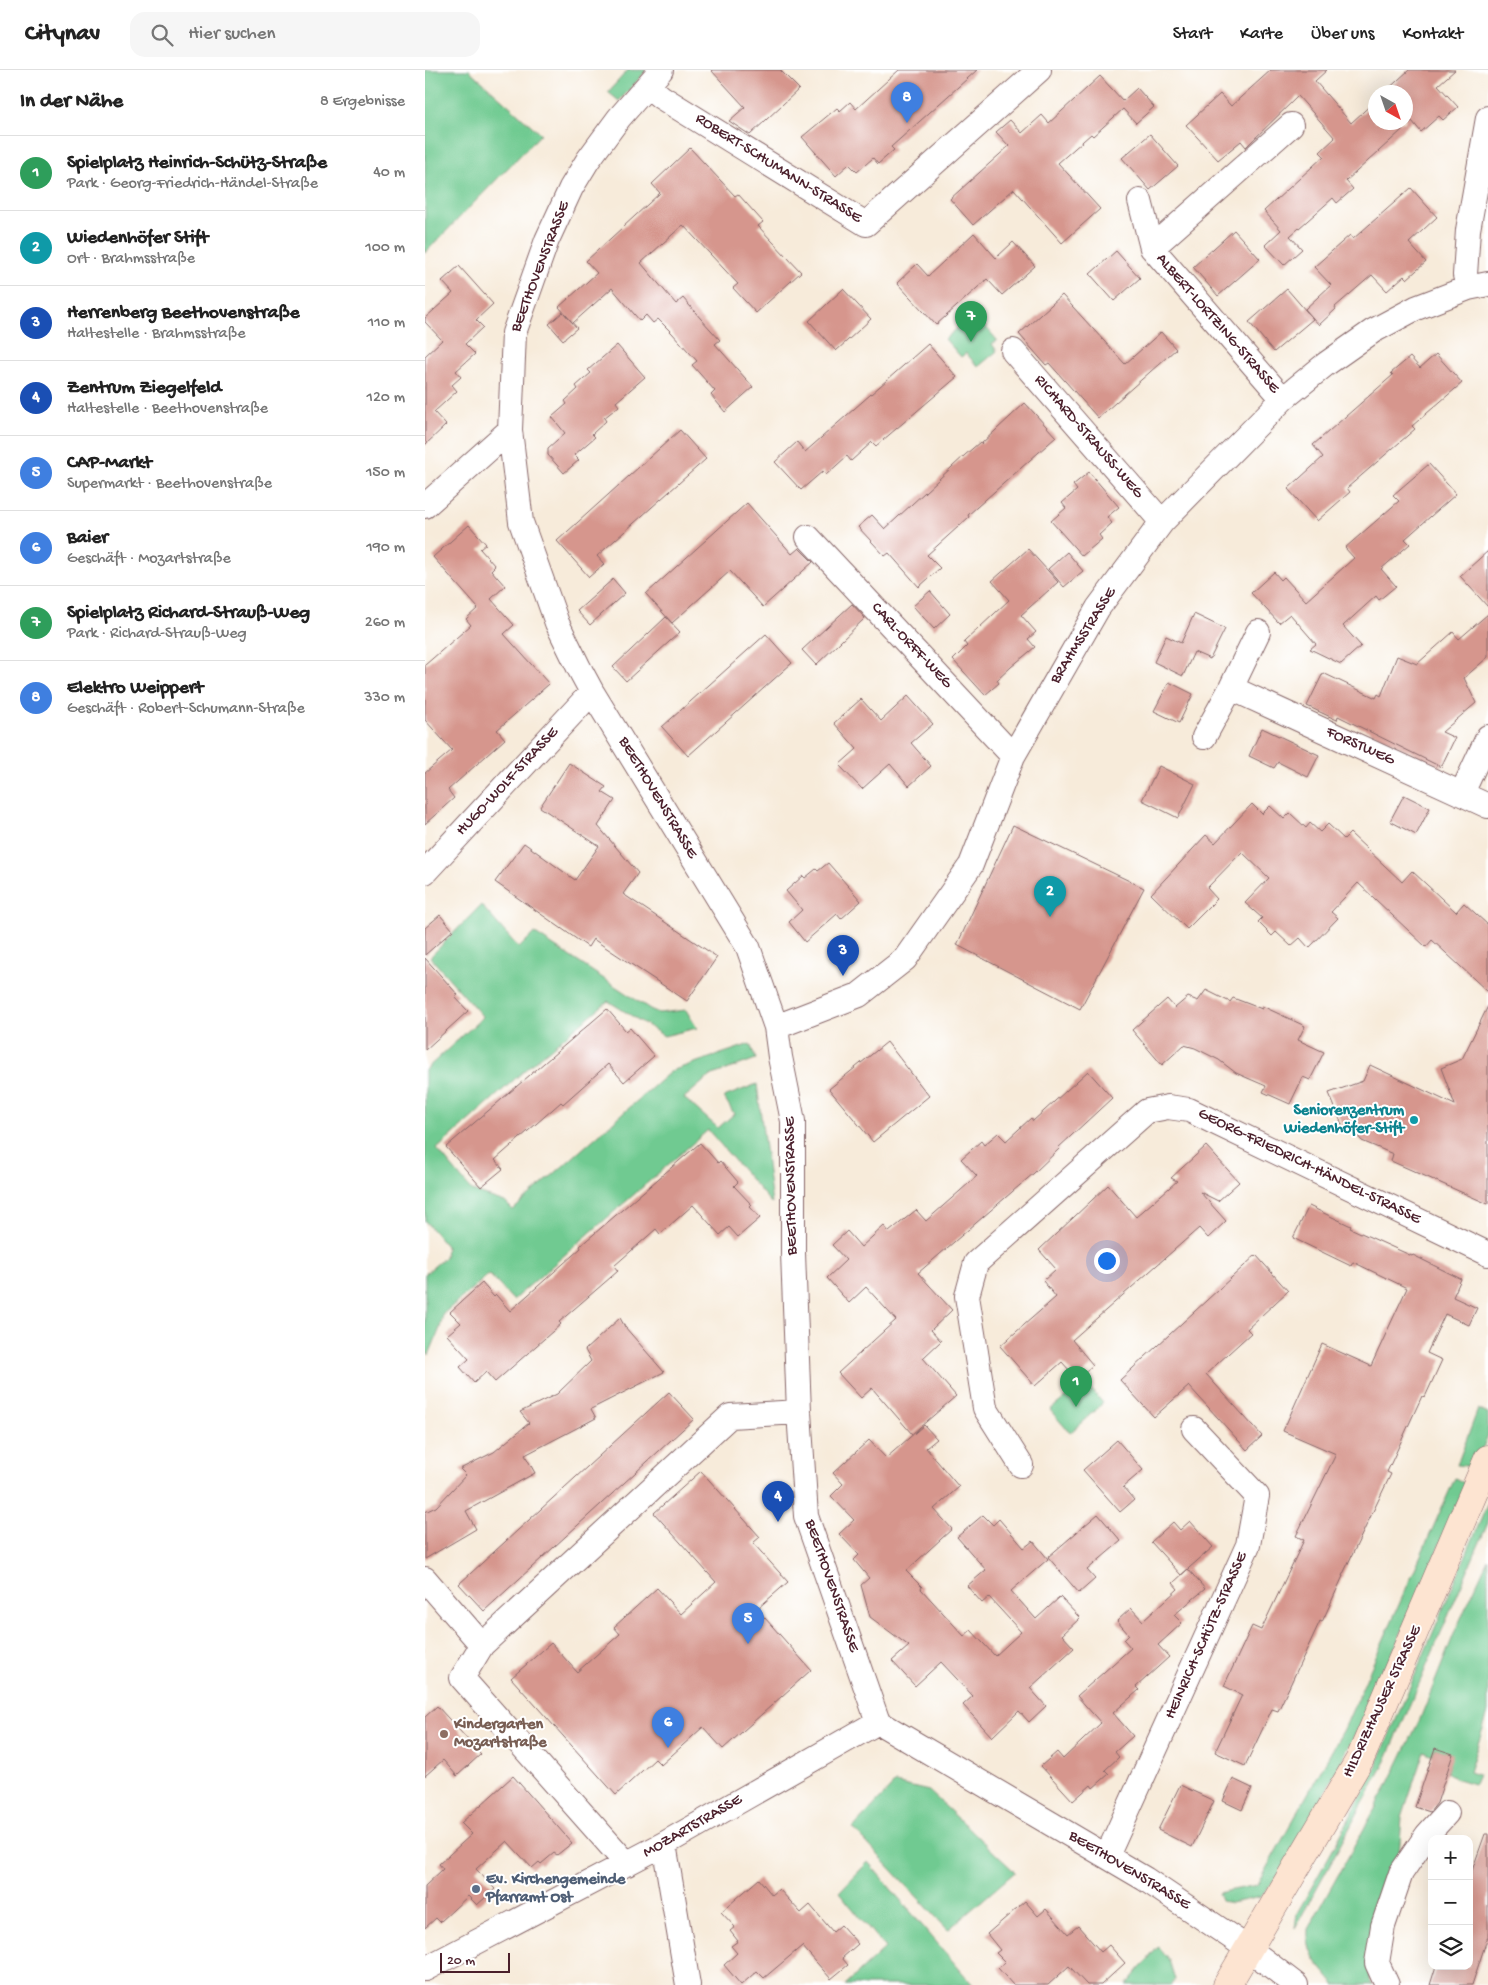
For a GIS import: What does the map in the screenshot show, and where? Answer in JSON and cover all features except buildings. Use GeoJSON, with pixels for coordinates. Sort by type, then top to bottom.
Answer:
{"type":"FeatureCollection","features":[{"type":"Feature","properties":{"kind":"main road","name":"HILDRIZHAUSER STRASSE"},"geometry":{"type":"LineString","coordinates":[[1227,1985],[1360,1759],[1488,1459]]}},
{"type":"Feature","properties":{"kind":"street","name":"ROBERT-SCHUMANN-STRASSE"},"geometry":{"type":"LineString","coordinates":[[655,78],[661,97],[866,224],[1039,70]]}},
{"type":"Feature","properties":{"kind":"street","name":"BEETHOVENSTRASSE"},"geometry":{"type":"LineString","coordinates":[[655,78],[619,118],[588,160],[571,188],[547,240],[514,333],[510,430],[521,522],[557,622],[592,692],[748,947],[776,1027],[793,1122],[793,1253],[799,1412],[807,1516],[878,1722],[1107,1856],[1191,1909],[1249,1949],[1296,1985]]}},
{"type":"Feature","properties":{"kind":"street"},"geometry":{"type":"LineString","coordinates":[[1478,286],[1465,274],[1468,230],[1488,118]]}},
{"type":"Feature","properties":{"kind":"street","name":"ALBERT-LORTZING-STRASSE"},"geometry":{"type":"LineString","coordinates":[[1152,248],[1291,124]]}},
{"type":"Feature","properties":{"kind":"street","name":"ALBERT-LORTZING-STRASSE"},"geometry":{"type":"LineString","coordinates":[[1140,201],[1152,248],[1283,399]]}},
{"type":"Feature","properties":{"kind":"street","name":"BRAHMSSTRASSE"},"geometry":{"type":"LineString","coordinates":[[776,1027],[859,995],[905,958],[971,865],[1013,756],[1097,608],[1162,522],[1283,399],[1326,364],[1373,331],[1416,308],[1478,286]]}},
{"type":"Feature","properties":{"kind":"street","name":"RICHARD-STRAUSS-WEG"},"geometry":{"type":"LineString","coordinates":[[1013,351],[1162,522]]}},
{"type":"Feature","properties":{"kind":"street"},"geometry":{"type":"LineString","coordinates":[[425,506],[510,430]]}},
{"type":"Feature","properties":{"kind":"street","name":"CARL-ORFF-WEG"},"geometry":{"type":"LineString","coordinates":[[808,538],[1013,756]]}},
{"type":"Feature","properties":{"kind":"street"},"geometry":{"type":"LineString","coordinates":[[1204,738],[1258,632]]}},
{"type":"Feature","properties":{"kind":"street","name":"FORSTWEG"},"geometry":{"type":"LineString","coordinates":[[1231,688],[1488,806]]}},
{"type":"Feature","properties":{"kind":"street","name":"HUGO-WOLF-STRASSE"},"geometry":{"type":"LineString","coordinates":[[425,872],[592,692]]}},
{"type":"Feature","properties":{"kind":"street"},"geometry":{"type":"LineString","coordinates":[[1462,793],[1488,737]]}},
{"type":"Feature","properties":{"kind":"street","name":"GEORG-FRIEDRICH-HÄNDEL-STRASSE"},"geometry":{"type":"LineString","coordinates":[[1021,1464],[985,1408],[967,1296],[976,1263],[1147,1111],[1168,1107],[1189,1110],[1488,1254]]}},
{"type":"Feature","properties":{"kind":"street"},"geometry":{"type":"LineString","coordinates":[[627,1864],[461,1678],[482,1645],[730,1416],[799,1412]]}},
{"type":"Feature","properties":{"kind":"street","name":"HEINRICH-SCHÜTZ-STRASSE"},"geometry":{"type":"LineString","coordinates":[[1107,1856],[1248,1546],[1257,1496],[1194,1429]]}},
{"type":"Feature","properties":{"kind":"street"},"geometry":{"type":"LineString","coordinates":[[425,1579],[482,1645]]}},
{"type":"Feature","properties":{"kind":"street","name":"MOZARTSTRASSE"},"geometry":{"type":"LineString","coordinates":[[425,1969],[664,1844],[878,1722]]}},
{"type":"Feature","properties":{"kind":"street"},"geometry":{"type":"LineString","coordinates":[[1387,1985],[1377,1963],[1383,1926],[1401,1873],[1427,1835],[1447,1813]]}},
{"type":"Feature","properties":{"kind":"street"},"geometry":{"type":"LineString","coordinates":[[664,1844],[688,1985]]}},
{"type":"Feature","properties":{"kind":"green space"},"geometry":{"type":"Polygon","coordinates":[[[425,70],[469,70],[541,134],[425,253],[425,70]]]}},
{"type":"Feature","properties":{"kind":"green space"},"geometry":{"type":"Polygon","coordinates":[[[628,70],[647,70],[619,101],[608,92],[628,70]]]}},
{"type":"Feature","properties":{"kind":"green space"},"geometry":{"type":"Polygon","coordinates":[[[974,313],[997,340],[992,344],[997,351],[978,367],[966,353],[961,357],[945,339],[974,313]]]}},
{"type":"Feature","properties":{"kind":"green space"},"geometry":{"type":"Polygon","coordinates":[[[481,905],[519,948],[534,933],[650,1009],[659,1013],[686,1010],[697,1028],[664,1036],[608,1001],[535,1061],[437,1149],[472,1191],[505,1202],[513,1210],[671,1071],[750,1044],[756,1059],[710,1076],[684,1098],[718,1128],[734,1114],[724,1097],[757,1084],[772,1204],[708,1130],[513,1300],[489,1274],[443,1314],[440,1328],[429,1355],[425,1350],[425,1274],[445,1257],[446,1246],[425,1221],[425,1070],[483,1017],[430,957],[481,905]]]}},
{"type":"Feature","properties":{"kind":"green space"},"geometry":{"type":"Polygon","coordinates":[[[1085,1382],[1103,1403],[1070,1433],[1050,1410],[1085,1382]]]}},
{"type":"Feature","properties":{"kind":"green space"},"geometry":{"type":"Polygon","coordinates":[[[1478,1409],[1488,1414],[1488,1435],[1475,1467],[1457,1465],[1478,1409]]]}},
{"type":"Feature","properties":{"kind":"green space"},"geometry":{"type":"Polygon","coordinates":[[[1455,1478],[1466,1484],[1365,1716],[1299,1842],[1276,1879],[1261,1897],[1231,1903],[1221,1901],[1218,1893],[1257,1885],[1344,1729],[1455,1478]]]}},
{"type":"Feature","properties":{"kind":"green space"},"geometry":{"type":"Polygon","coordinates":[[[1488,1503],[1488,1523],[1386,1761],[1295,1928],[1297,1913],[1375,1769],[1488,1503]]]}},
{"type":"Feature","properties":{"kind":"green space"},"geometry":{"type":"Polygon","coordinates":[[[1488,1559],[1488,1713],[1469,1772],[1478,1775],[1474,1784],[1454,1778],[1447,1772],[1452,1754],[1435,1748],[1432,1755],[1424,1751],[1402,1817],[1399,1856],[1370,1947],[1370,1981],[1373,1985],[1335,1985],[1315,1960],[1309,1946],[1308,1929],[1385,1791],[1420,1719],[1456,1629],[1488,1559]]]}},
{"type":"Feature","properties":{"kind":"green space"},"geometry":{"type":"Polygon","coordinates":[[[895,1783],[929,1791],[1015,1872],[948,1930],[853,1828],[895,1783]]]}},
{"type":"Feature","properties":{"kind":"green space"},"geometry":{"type":"Polygon","coordinates":[[[868,1862],[973,1985],[845,1985],[885,1948],[839,1892],[868,1862]]]}},
{"type":"Feature","properties":{"kind":"green space"},"geometry":{"type":"Polygon","coordinates":[[[1158,1947],[1169,1960],[1175,1979],[1172,1985],[1126,1985],[1158,1947]]]}},
{"type":"Feature","properties":{"kind":"place","name":"Elektro Weippert"},"geometry":{"type":"Point","coordinates":[907,123]}},
{"type":"Feature","properties":{"kind":"place","name":"Spielplatz Richard-Strauß-Weg"},"geometry":{"type":"Point","coordinates":[971,342]}},
{"type":"Feature","properties":{"kind":"place","name":"Wiedenhöfer Stift"},"geometry":{"type":"Point","coordinates":[1050,917]}},
{"type":"Feature","properties":{"kind":"place","name":"Herrenberg Beethovenstraße"},"geometry":{"type":"Point","coordinates":[843,976]}},
{"type":"Feature","properties":{"kind":"place","name":"Seniorenzentrum Wiedenhöfer-Stift"},"geometry":{"type":"Point","coordinates":[1414,1120]}},
{"type":"Feature","properties":{"kind":"place","name":"Spielplatz Heinrich-Schütz-Straße"},"geometry":{"type":"Point","coordinates":[1076,1407]}},
{"type":"Feature","properties":{"kind":"place","name":"Zentrum Ziegelfeld"},"geometry":{"type":"Point","coordinates":[778,1522]}},
{"type":"Feature","properties":{"kind":"place","name":"CAP-Markt"},"geometry":{"type":"Point","coordinates":[748,1644]}},
{"type":"Feature","properties":{"kind":"place","name":"Kindergarten Mozartstraße"},"geometry":{"type":"Point","coordinates":[444,1734]}},
{"type":"Feature","properties":{"kind":"place","name":"Baier"},"geometry":{"type":"Point","coordinates":[668,1748]}},
{"type":"Feature","properties":{"kind":"place","name":"Ev. Kirchengemeinde Pfarramt Ost"},"geometry":{"type":"Point","coordinates":[476,1889]}}]}
